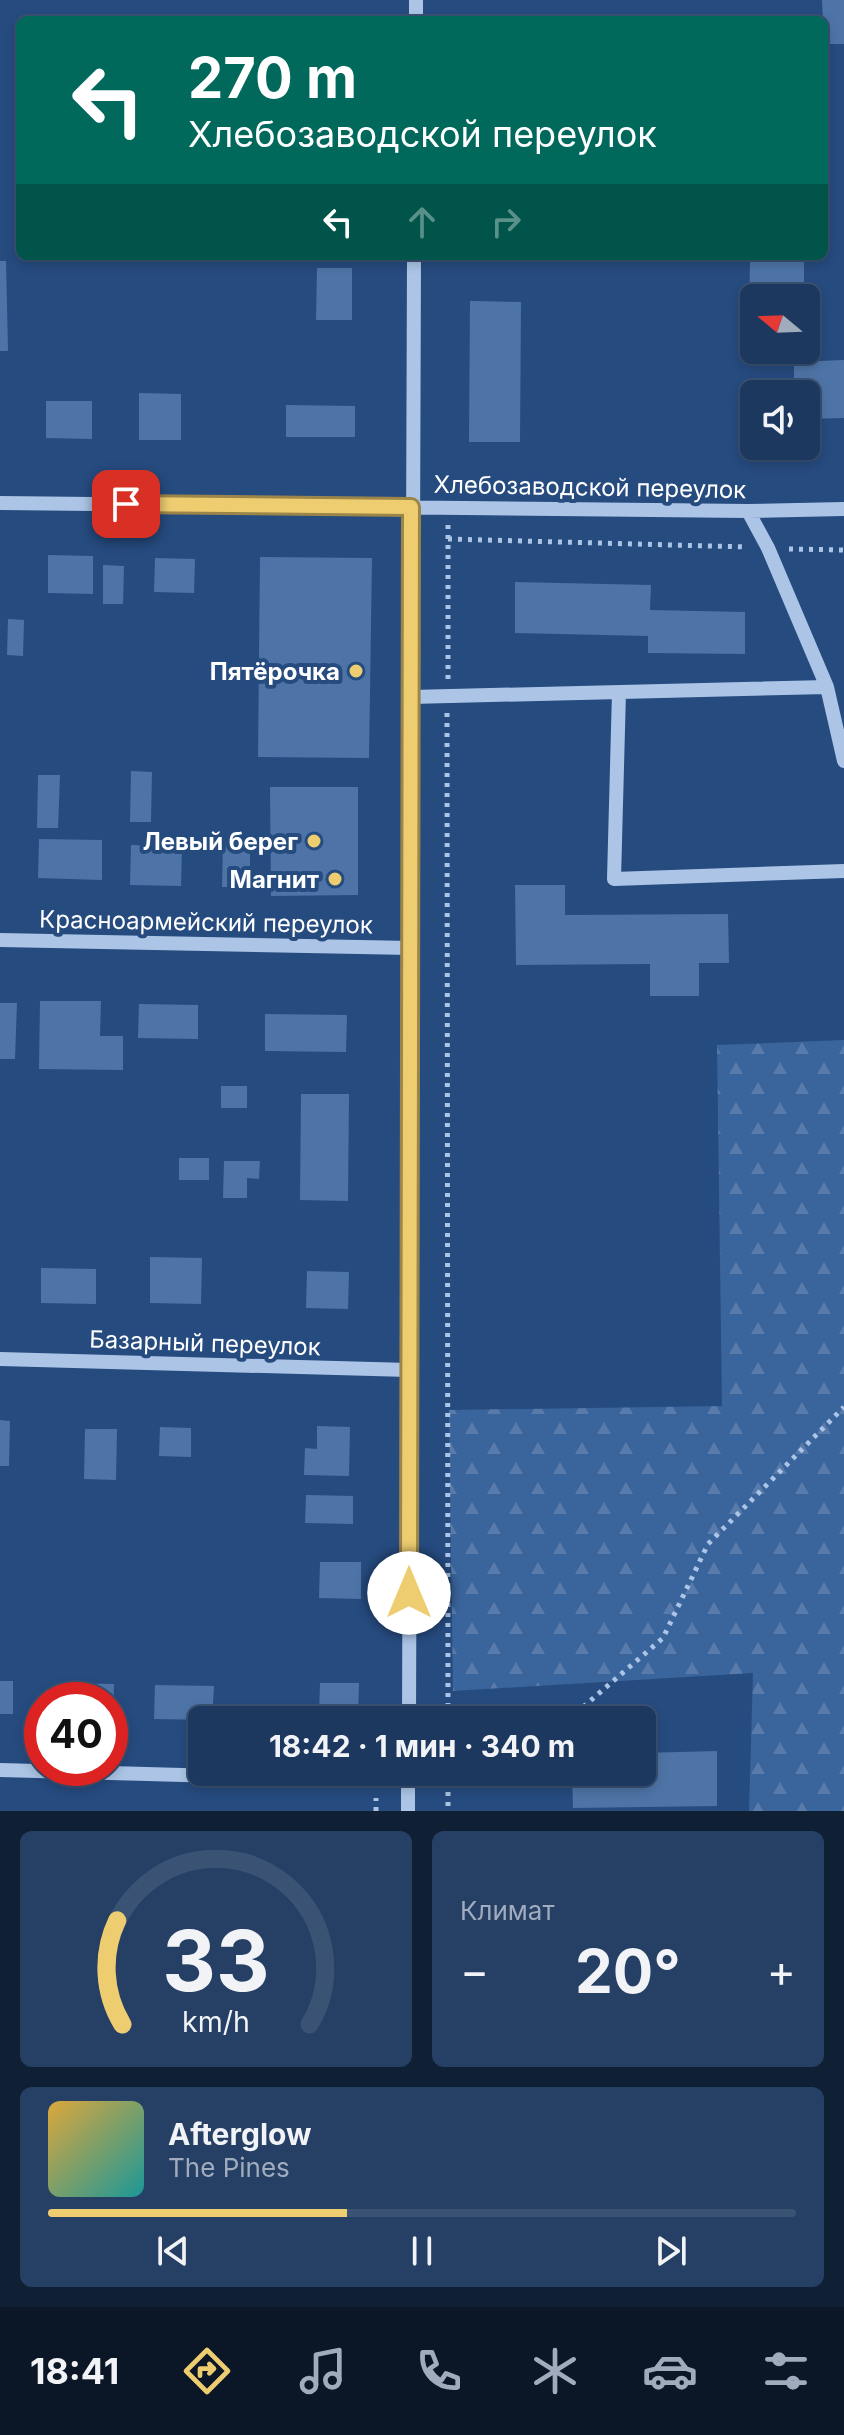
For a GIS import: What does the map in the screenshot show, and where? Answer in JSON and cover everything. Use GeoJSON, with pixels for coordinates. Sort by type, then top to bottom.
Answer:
{"type":"FeatureCollection","features":[{"type":"Feature","properties":{"kind":"street"},"geometry":{"type":"LineString","coordinates":[[409,1706],[414,260]]}},
{"type":"Feature","properties":{"kind":"street","name":"Хлебозаводской переулок"},"geometry":{"type":"LineString","coordinates":[[0,503],[748,511],[844,509]]}},
{"type":"Feature","properties":{"kind":"street"},"geometry":{"type":"LineString","coordinates":[[748,511],[768,548],[827,687],[844,761]]}},
{"type":"Feature","properties":{"kind":"street"},"geometry":{"type":"LineString","coordinates":[[411,697],[827,687]]}},
{"type":"Feature","properties":{"kind":"street"},"geometry":{"type":"LineString","coordinates":[[619,692],[614,879],[844,871]]}},
{"type":"Feature","properties":{"kind":"street","name":"Красноармейский переулок"},"geometry":{"type":"LineString","coordinates":[[0,940],[411,948]]}},
{"type":"Feature","properties":{"kind":"street","name":"Базарный переулок"},"geometry":{"type":"LineString","coordinates":[[0,1359],[409,1370]]}},
{"type":"Feature","properties":{"kind":"street"},"geometry":{"type":"LineString","coordinates":[[0,1770],[188,1773]]}},
{"type":"Feature","properties":{"kind":"street"},"geometry":{"type":"LineString","coordinates":[[408,1786],[408,1811]]}},
{"type":"Feature","properties":{"kind":"path"},"geometry":{"type":"LineString","coordinates":[[448,1706],[449,507]]}},
{"type":"Feature","properties":{"kind":"path"},"geometry":{"type":"LineString","coordinates":[[448,539],[844,550]]}},
{"type":"Feature","properties":{"kind":"path"},"geometry":{"type":"LineString","coordinates":[[584,1706],[663,1638],[708,1544],[844,1407]]}},
{"type":"Feature","properties":{"kind":"path"},"geometry":{"type":"LineString","coordinates":[[448,1786],[448,1811]]}},
{"type":"Feature","properties":{"kind":"green space"},"geometry":{"type":"Polygon","coordinates":[[[844,1040],[844,1811],[749,1811],[753,1673],[453,1691],[449,1410],[722,1406],[717,1045],[844,1040]]]}},
{"type":"Feature","properties":{"kind":"building"},"geometry":{"type":"Polygon","coordinates":[[[822,0],[844,0],[844,44],[828,44],[828,16],[823,16],[822,0]]]}},
{"type":"Feature","properties":{"kind":"building"},"geometry":{"type":"Polygon","coordinates":[[[750,260],[804,260],[804,284],[750,284],[750,260]]]}},
{"type":"Feature","properties":{"kind":"building"},"geometry":{"type":"Polygon","coordinates":[[[0,261],[6,261],[8,351],[0,351],[0,261]]]}},
{"type":"Feature","properties":{"kind":"building"},"geometry":{"type":"Polygon","coordinates":[[[317,268],[352,268],[352,320],[316,320],[317,268]]]}},
{"type":"Feature","properties":{"kind":"building"},"geometry":{"type":"Polygon","coordinates":[[[470,301],[521,302],[520,442],[469,442],[470,301]]]}},
{"type":"Feature","properties":{"kind":"building"},"geometry":{"type":"Polygon","coordinates":[[[844,360],[844,418],[820,419],[820,380],[794,380],[794,364],[820,364],[820,361],[844,360]]]}},
{"type":"Feature","properties":{"kind":"building"},"geometry":{"type":"Polygon","coordinates":[[[139,393],[181,394],[181,440],[139,440],[139,393]]]}},
{"type":"Feature","properties":{"kind":"building"},"geometry":{"type":"Polygon","coordinates":[[[46,401],[92,401],[92,439],[46,438],[46,401]]]}},
{"type":"Feature","properties":{"kind":"building"},"geometry":{"type":"Polygon","coordinates":[[[286,405],[355,406],[355,437],[286,437],[286,405]]]}},
{"type":"Feature","properties":{"kind":"building"},"geometry":{"type":"Polygon","coordinates":[[[48,555],[93,556],[93,594],[48,593],[48,555]]]}},
{"type":"Feature","properties":{"kind":"building"},"geometry":{"type":"Polygon","coordinates":[[[260,557],[372,558],[369,758],[258,757],[260,557]]]}},
{"type":"Feature","properties":{"kind":"building"},"geometry":{"type":"Polygon","coordinates":[[[155,558],[195,559],[194,593],[154,592],[155,558]]]}},
{"type":"Feature","properties":{"kind":"building"},"geometry":{"type":"Polygon","coordinates":[[[103,565],[124,566],[123,604],[103,604],[103,565]]]}},
{"type":"Feature","properties":{"kind":"building"},"geometry":{"type":"Polygon","coordinates":[[[515,582],[651,585],[650,610],[745,612],[745,654],[648,653],[648,636],[515,633],[515,582]]]}},
{"type":"Feature","properties":{"kind":"building"},"geometry":{"type":"Polygon","coordinates":[[[8,619],[24,620],[23,656],[7,655],[8,619]]]}},
{"type":"Feature","properties":{"kind":"building"},"geometry":{"type":"Polygon","coordinates":[[[131,771],[152,772],[151,822],[130,822],[131,771]]]}},
{"type":"Feature","properties":{"kind":"building"},"geometry":{"type":"Polygon","coordinates":[[[38,775],[60,775],[58,828],[37,828],[38,775]]]}},
{"type":"Feature","properties":{"kind":"building","name":"Левый берег"},"geometry":{"type":"Polygon","coordinates":[[[270,787],[358,787],[358,895],[271,896],[270,787]]]}},
{"type":"Feature","properties":{"kind":"building"},"geometry":{"type":"Polygon","coordinates":[[[39,839],[102,840],[102,880],[38,878],[39,839]]]}},
{"type":"Feature","properties":{"kind":"building"},"geometry":{"type":"Polygon","coordinates":[[[223,840],[250,840],[250,887],[222,887],[223,840]]]}},
{"type":"Feature","properties":{"kind":"building"},"geometry":{"type":"Polygon","coordinates":[[[131,845],[182,846],[181,886],[130,885],[131,845]]]}},
{"type":"Feature","properties":{"kind":"building"},"geometry":{"type":"Polygon","coordinates":[[[515,885],[565,885],[565,915],[728,914],[729,963],[699,963],[699,996],[650,996],[650,964],[516,965],[515,885]]]}},
{"type":"Feature","properties":{"kind":"building"},"geometry":{"type":"Polygon","coordinates":[[[40,1001],[101,1001],[100,1036],[123,1036],[123,1070],[39,1069],[40,1001]]]}},
{"type":"Feature","properties":{"kind":"building"},"geometry":{"type":"Polygon","coordinates":[[[0,1003],[17,1003],[15,1059],[0,1059],[0,1003]]]}},
{"type":"Feature","properties":{"kind":"building"},"geometry":{"type":"Polygon","coordinates":[[[139,1004],[198,1005],[198,1039],[138,1038],[139,1004]]]}},
{"type":"Feature","properties":{"kind":"building"},"geometry":{"type":"Polygon","coordinates":[[[265,1014],[347,1015],[346,1052],[265,1051],[265,1014]]]}},
{"type":"Feature","properties":{"kind":"building"},"geometry":{"type":"Polygon","coordinates":[[[221,1086],[247,1086],[247,1108],[221,1108],[221,1086]]]}},
{"type":"Feature","properties":{"kind":"building"},"geometry":{"type":"Polygon","coordinates":[[[301,1094],[349,1094],[348,1201],[300,1200],[301,1094]]]}},
{"type":"Feature","properties":{"kind":"building"},"geometry":{"type":"Polygon","coordinates":[[[179,1158],[209,1158],[209,1180],[179,1180],[179,1158]]]}},
{"type":"Feature","properties":{"kind":"building"},"geometry":{"type":"Polygon","coordinates":[[[224,1161],[260,1161],[259,1179],[247,1178],[247,1198],[223,1198],[224,1161]]]}},
{"type":"Feature","properties":{"kind":"building"},"geometry":{"type":"Polygon","coordinates":[[[150,1257],[202,1258],[201,1304],[150,1303],[150,1257]]]}},
{"type":"Feature","properties":{"kind":"building"},"geometry":{"type":"Polygon","coordinates":[[[41,1268],[96,1269],[96,1304],[41,1303],[41,1268]]]}},
{"type":"Feature","properties":{"kind":"building"},"geometry":{"type":"Polygon","coordinates":[[[307,1271],[349,1272],[348,1309],[306,1308],[307,1271]]]}},
{"type":"Feature","properties":{"kind":"building"},"geometry":{"type":"Polygon","coordinates":[[[0,1420],[10,1421],[9,1466],[0,1466],[0,1420]]]}},
{"type":"Feature","properties":{"kind":"building"},"geometry":{"type":"Polygon","coordinates":[[[317,1426],[350,1427],[349,1476],[304,1475],[305,1448],[317,1449],[317,1426]]]}},
{"type":"Feature","properties":{"kind":"building"},"geometry":{"type":"Polygon","coordinates":[[[160,1427],[191,1428],[191,1457],[159,1456],[160,1427]]]}},
{"type":"Feature","properties":{"kind":"building"},"geometry":{"type":"Polygon","coordinates":[[[85,1429],[117,1429],[116,1480],[84,1479],[85,1429]]]}},
{"type":"Feature","properties":{"kind":"building"},"geometry":{"type":"Polygon","coordinates":[[[306,1495],[353,1496],[353,1524],[305,1523],[306,1495]]]}},
{"type":"Feature","properties":{"kind":"building"},"geometry":{"type":"Polygon","coordinates":[[[320,1562],[361,1562],[361,1599],[319,1598],[320,1562]]]}},
{"type":"Feature","properties":{"kind":"building"},"geometry":{"type":"Polygon","coordinates":[[[0,1681],[13,1681],[13,1714],[0,1714],[0,1681]]]}},
{"type":"Feature","properties":{"kind":"building"},"geometry":{"type":"Polygon","coordinates":[[[320,1683],[359,1683],[358,1706],[319,1706],[320,1683]]]}},
{"type":"Feature","properties":{"kind":"building"},"geometry":{"type":"Polygon","coordinates":[[[155,1685],[214,1686],[213,1706],[188,1706],[188,1720],[154,1719],[155,1685]]]}},
{"type":"Feature","properties":{"kind":"building"},"geometry":{"type":"Polygon","coordinates":[[[717,1751],[717,1806],[573,1808],[572,1786],[656,1786],[656,1753],[717,1751]]]}},
{"type":"Feature","properties":{"kind":"place","name":"Пятёрочка"},"geometry":{"type":"Point","coordinates":[356,671]}},
{"type":"Feature","properties":{"kind":"place","name":"Левый берег"},"geometry":{"type":"Point","coordinates":[314,841]}},
{"type":"Feature","properties":{"kind":"place","name":"Магнит"},"geometry":{"type":"Point","coordinates":[335,879]}},
{"type":"Feature","properties":{"kind":"route"},"geometry":{"type":"LineString","coordinates":[[126,504],[411,507],[409,1593]]}}]}
